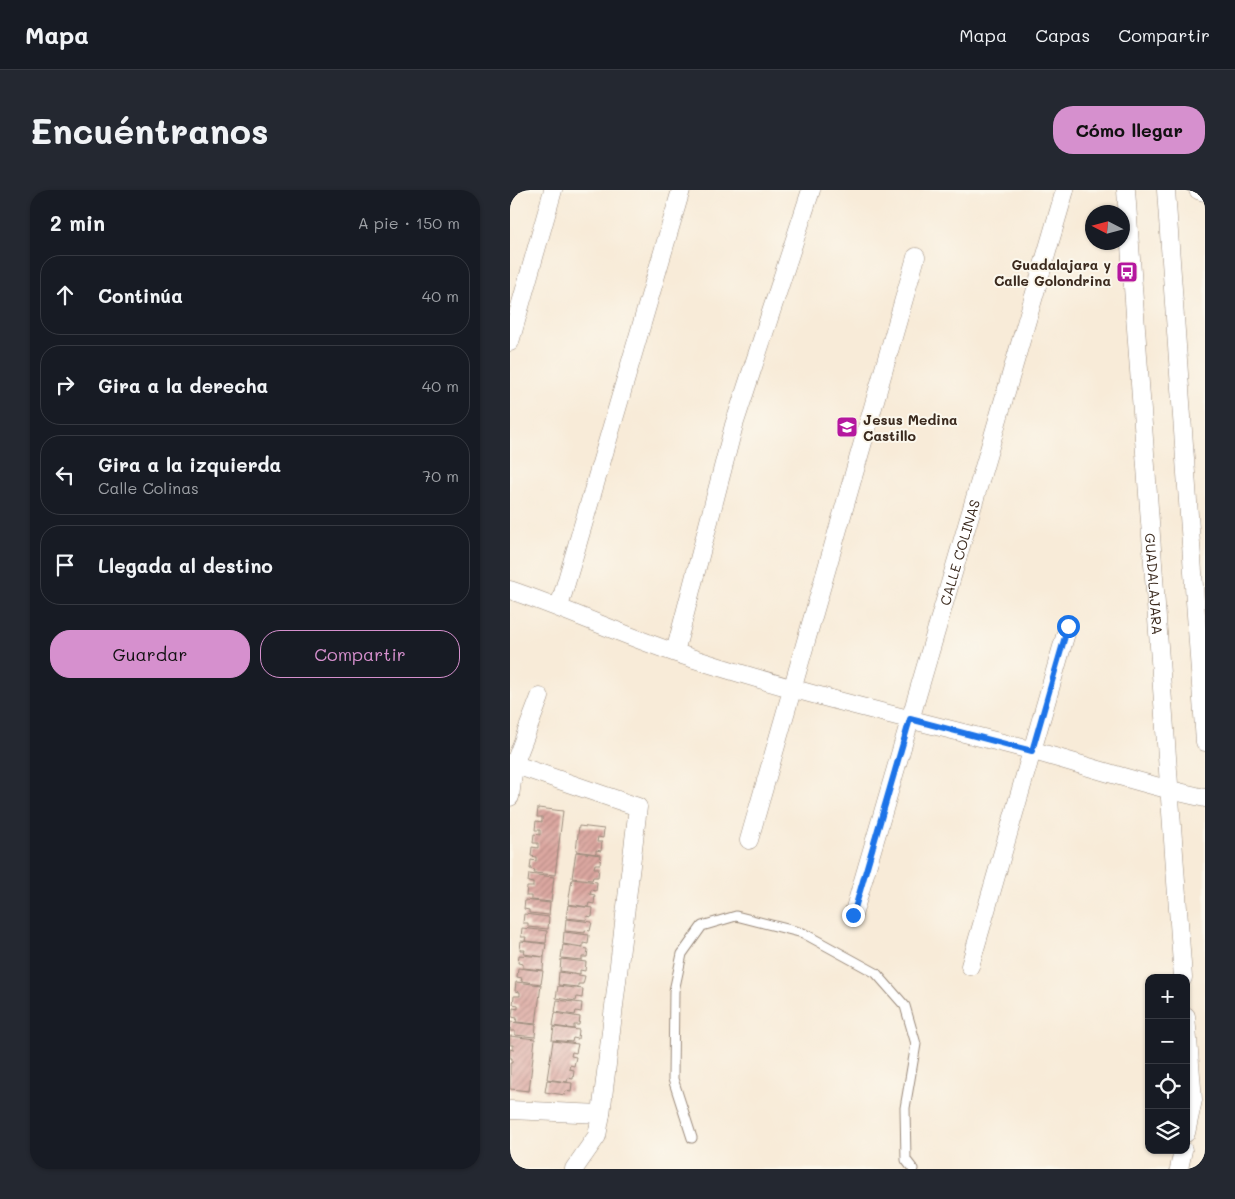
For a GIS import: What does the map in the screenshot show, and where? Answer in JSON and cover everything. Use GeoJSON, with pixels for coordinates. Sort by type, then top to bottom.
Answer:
{"type":"FeatureCollection","features":[{"type":"Feature","properties":{"kind":"street"},"geometry":{"type":"LineString","coordinates":[[510,342],[553,190]]}},
{"type":"Feature","properties":{"kind":"street"},"geometry":{"type":"LineString","coordinates":[[559,607],[681,190]]}},
{"type":"Feature","properties":{"kind":"street"},"geometry":{"type":"LineString","coordinates":[[675,652],[734,425],[811,190]]}},
{"type":"Feature","properties":{"kind":"street","name":"CALLE COLINAS"},"geometry":{"type":"LineString","coordinates":[[853,915],[1065,190]]}},
{"type":"Feature","properties":{"kind":"street","name":"GUADALAJARA"},"geometry":{"type":"LineString","coordinates":[[1126,190],[1183,974]]}},
{"type":"Feature","properties":{"kind":"street"},"geometry":{"type":"LineString","coordinates":[[1166,190],[1200,595],[1205,742]]}},
{"type":"Feature","properties":{"kind":"street"},"geometry":{"type":"LineString","coordinates":[[1198,190],[1205,192]]}},
{"type":"Feature","properties":{"kind":"street"},"geometry":{"type":"LineString","coordinates":[[749,840],[916,257]]}},
{"type":"Feature","properties":{"kind":"street"},"geometry":{"type":"LineString","coordinates":[[510,590],[675,652],[792,689],[1205,798]]}},
{"type":"Feature","properties":{"kind":"street"},"geometry":{"type":"LineString","coordinates":[[970,966],[1068,626]]}},
{"type":"Feature","properties":{"kind":"street"},"geometry":{"type":"LineString","coordinates":[[510,797],[512,764],[540,697]]}},
{"type":"Feature","properties":{"kind":"street"},"geometry":{"type":"LineString","coordinates":[[512,764],[638,807],[598,1136],[574,1169]]}},
{"type":"Feature","properties":{"kind":"street"},"geometry":{"type":"LineString","coordinates":[[1186,1019],[1199,1104],[1190,1124]]}},
{"type":"Feature","properties":{"kind":"street"},"geometry":{"type":"LineString","coordinates":[[510,1110],[601,1114]]}},
{"type":"Feature","properties":{"kind":"street"},"geometry":{"type":"LineString","coordinates":[[1179,1169],[1182,1154]]}},
{"type":"Feature","properties":{"kind":"lane"},"geometry":{"type":"LineString","coordinates":[[692,1138],[673,1079],[674,991],[682,954],[702,926],[736,916],[802,932],[876,973],[905,1006],[916,1044],[905,1108],[906,1160],[913,1169]]}},
{"type":"Feature","properties":{"kind":"building"},"geometry":{"type":"Polygon","coordinates":[[[538,808],[563,811],[555,875],[534,873],[535,870],[530,869],[531,860],[536,861],[536,857],[531,856],[532,847],[538,848],[538,843],[533,843],[534,834],[540,835],[540,830],[535,830],[536,821],[542,822],[542,817],[537,817],[538,808]]]}},
{"type":"Feature","properties":{"kind":"building"},"geometry":{"type":"Polygon","coordinates":[[[579,826],[604,829],[603,838],[598,837],[597,842],[602,842],[601,851],[596,850],[596,854],[576,851],[579,826]]]}},
{"type":"Feature","properties":{"kind":"building"},"geometry":{"type":"Polygon","coordinates":[[[576,852],[601,855],[600,864],[595,864],[594,868],[599,868],[598,877],[593,877],[592,880],[572,878],[576,852]]]}},
{"type":"Feature","properties":{"kind":"building"},"geometry":{"type":"Polygon","coordinates":[[[529,874],[554,877],[551,902],[531,900],[531,896],[526,896],[527,887],[533,887],[533,883],[528,882],[529,874]]]}},
{"type":"Feature","properties":{"kind":"building"},"geometry":{"type":"Polygon","coordinates":[[[572,879],[597,882],[596,891],[591,890],[590,894],[595,895],[594,904],[589,903],[588,907],[568,904],[572,879]]]}},
{"type":"Feature","properties":{"kind":"building"},"geometry":{"type":"Polygon","coordinates":[[[525,900],[550,903],[549,915],[529,913],[529,910],[524,909],[525,900]]]}},
{"type":"Feature","properties":{"kind":"building"},"geometry":{"type":"Polygon","coordinates":[[[568,905],[593,908],[592,917],[587,916],[586,920],[566,918],[568,905]]]}},
{"type":"Feature","properties":{"kind":"building"},"geometry":{"type":"Polygon","coordinates":[[[524,914],[549,917],[548,929],[528,927],[528,923],[523,923],[524,914]]]}},
{"type":"Feature","properties":{"kind":"building"},"geometry":{"type":"Polygon","coordinates":[[[566,919],[592,922],[590,931],[585,930],[585,933],[565,931],[566,919]]]}},
{"type":"Feature","properties":{"kind":"building"},"geometry":{"type":"Polygon","coordinates":[[[522,928],[547,931],[546,943],[525,941],[526,937],[521,937],[522,928]]]}},
{"type":"Feature","properties":{"kind":"building"},"geometry":{"type":"Polygon","coordinates":[[[564,932],[589,935],[588,944],[583,943],[583,947],[563,944],[564,932]]]}},
{"type":"Feature","properties":{"kind":"building"},"geometry":{"type":"Polygon","coordinates":[[[521,941],[546,944],[544,957],[524,954],[525,950],[520,950],[521,941]]]}},
{"type":"Feature","properties":{"kind":"building"},"geometry":{"type":"Polygon","coordinates":[[[563,945],[588,949],[587,957],[582,957],[582,960],[561,958],[563,945]]]}},
{"type":"Feature","properties":{"kind":"building"},"geometry":{"type":"Polygon","coordinates":[[[519,955],[544,957],[543,970],[523,968],[523,964],[518,963],[519,955]]]}},
{"type":"Feature","properties":{"kind":"building"},"geometry":{"type":"Polygon","coordinates":[[[561,959],[586,962],[585,971],[580,970],[580,974],[560,971],[561,959]]]}},
{"type":"Feature","properties":{"kind":"building"},"geometry":{"type":"Polygon","coordinates":[[[518,968],[543,971],[541,984],[521,981],[522,978],[517,977],[518,968]]]}},
{"type":"Feature","properties":{"kind":"building"},"geometry":{"type":"Polygon","coordinates":[[[559,972],[585,976],[583,984],[578,984],[578,987],[558,985],[559,972]]]}},
{"type":"Feature","properties":{"kind":"building"},"geometry":{"type":"Polygon","coordinates":[[[516,982],[541,985],[536,1024],[516,1022],[517,1018],[512,1017],[513,1008],[518,1009],[518,1005],[513,1004],[514,996],[520,996],[520,992],[515,991],[516,982]]]}},
{"type":"Feature","properties":{"kind":"building"},"geometry":{"type":"Polygon","coordinates":[[[558,986],[583,989],[582,998],[577,997],[576,1001],[556,998],[558,986]]]}},
{"type":"Feature","properties":{"kind":"building"},"geometry":{"type":"Polygon","coordinates":[[[557,1000],[582,1003],[581,1012],[576,1011],[575,1015],[555,1012],[557,1000]]]}},
{"type":"Feature","properties":{"kind":"building"},"geometry":{"type":"Polygon","coordinates":[[[555,1013],[580,1017],[579,1025],[574,1025],[574,1029],[553,1026],[555,1013]]]}},
{"type":"Feature","properties":{"kind":"building"},"geometry":{"type":"Polygon","coordinates":[[[511,1022],[536,1025],[535,1037],[515,1035],[515,1031],[510,1031],[511,1022]]]}},
{"type":"Feature","properties":{"kind":"building"},"geometry":{"type":"Polygon","coordinates":[[[554,1027],[579,1030],[578,1039],[573,1038],[572,1042],[552,1040],[554,1027]]]}},
{"type":"Feature","properties":{"kind":"building"},"geometry":{"type":"Polygon","coordinates":[[[510,1036],[535,1039],[529,1091],[510,1089],[510,1063],[512,1063],[512,1058],[510,1058],[510,1049],[513,1050],[513,1045],[510,1045],[510,1036]]]}},
{"type":"Feature","properties":{"kind":"building"},"geometry":{"type":"Polygon","coordinates":[[[553,1041],[578,1044],[576,1053],[572,1052],[571,1056],[576,1057],[574,1066],[570,1065],[569,1069],[574,1070],[573,1079],[568,1078],[567,1082],[547,1079],[553,1041]]]}},
{"type":"Feature","properties":{"kind":"building"},"geometry":{"type":"Polygon","coordinates":[[[547,1080],[572,1083],[571,1092],[566,1091],[565,1095],[545,1092],[547,1080]]]}},
{"type":"Feature","properties":{"kind":"place","name":"Guadalajara y Calle Golondrina"},"geometry":{"type":"Point","coordinates":[1127,272]}},
{"type":"Feature","properties":{"kind":"place","name":"Jesus Medina Castillo"},"geometry":{"type":"Point","coordinates":[847,427]}},
{"type":"Feature","properties":{"kind":"route"},"geometry":{"type":"LineString","coordinates":[[853,915],[910,719],[1032,751],[1068,626]]}}]}
